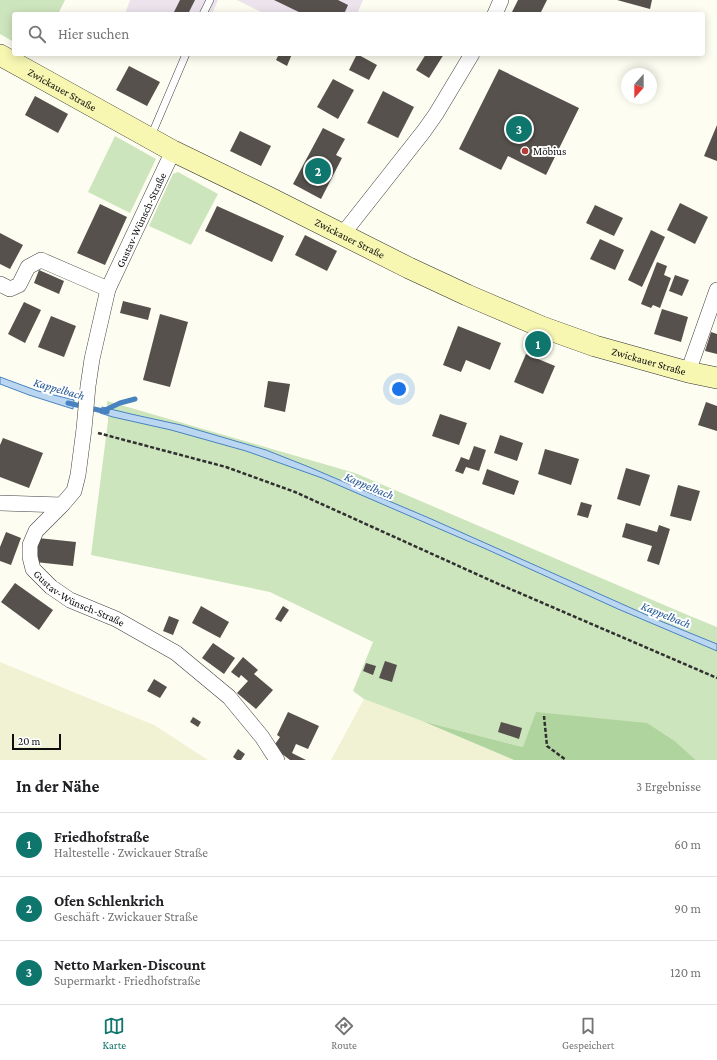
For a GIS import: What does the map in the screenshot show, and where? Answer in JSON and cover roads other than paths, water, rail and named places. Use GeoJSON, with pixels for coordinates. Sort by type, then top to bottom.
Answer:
{"type":"FeatureCollection","features":[{"type":"Feature","properties":{"kind":"main road","name":"Zwickauer Straße"},"geometry":{"type":"LineString","coordinates":[[0,55],[173,151],[409,268],[467,295],[542,327],[596,346],[688,372],[717,378]]}},
{"type":"Feature","properties":{"kind":"street"},"geometry":{"type":"LineString","coordinates":[[496,12],[502,0]]}},
{"type":"Feature","properties":{"kind":"street"},"geometry":{"type":"LineString","coordinates":[[342,235],[424,131],[471,56]]}},
{"type":"Feature","properties":{"kind":"street","name":"Gustav-Wünsch-Straße"},"geometry":{"type":"LineString","coordinates":[[173,151],[108,288],[92,359],[78,475],[74,492],[36,531],[30,545],[30,557],[33,569],[50,587],[70,600],[116,619],[176,653],[229,697],[262,736],[277,760]]}},
{"type":"Feature","properties":{"kind":"street"},"geometry":{"type":"LineString","coordinates":[[0,284],[10,289],[18,285],[28,268],[41,260],[108,288]]}},
{"type":"Feature","properties":{"kind":"street"},"geometry":{"type":"LineString","coordinates":[[688,372],[717,290]]}},
{"type":"Feature","properties":{"kind":"street"},"geometry":{"type":"LineString","coordinates":[[0,503],[62,505]]}},
{"type":"Feature","properties":{"kind":"lane"},"geometry":{"type":"LineString","coordinates":[[204,12],[210,0]]}},
{"type":"Feature","properties":{"kind":"lane"},"geometry":{"type":"LineString","coordinates":[[150,138],[185,56]]}},
{"type":"Feature","properties":{"kind":"water"},"geometry":{"type":"Polygon","coordinates":[[[0,377],[38,391],[74,400],[73,409],[0,384],[0,377]]]}},
{"type":"Feature","properties":{"kind":"water"},"geometry":{"type":"Polygon","coordinates":[[[102,407],[181,425],[266,450],[309,467],[429,518],[658,620],[717,644],[717,651],[618,609],[486,549],[322,478],[246,451],[171,430],[100,413],[102,407]]]}},
{"type":"Feature","properties":{"kind":"waterway"},"geometry":{"type":"LineString","coordinates":[[103,411],[120,403],[135,399]]}},
{"type":"Feature","properties":{"kind":"waterway","name":"Kappelbach"},"geometry":{"type":"LineString","coordinates":[[68,403],[107,412]]}},
{"type":"Feature","properties":{"kind":"place","name":"Netto Marken-Discount"},"geometry":{"type":"Point","coordinates":[519,129]}},
{"type":"Feature","properties":{"kind":"place","name":"Möbius"},"geometry":{"type":"Point","coordinates":[525,151]}},
{"type":"Feature","properties":{"kind":"place","name":"Ofen Schlenkrich"},"geometry":{"type":"Point","coordinates":[318,171]}},
{"type":"Feature","properties":{"kind":"place","name":"Friedhofstraße"},"geometry":{"type":"Point","coordinates":[538,344]}}]}
